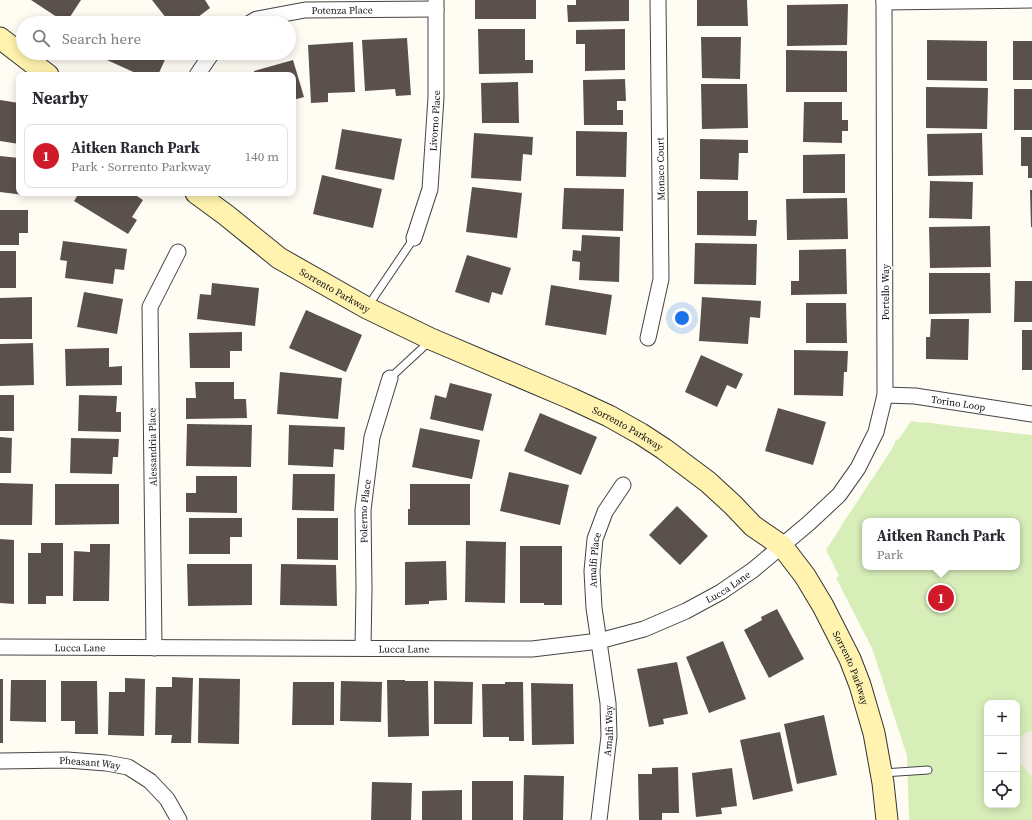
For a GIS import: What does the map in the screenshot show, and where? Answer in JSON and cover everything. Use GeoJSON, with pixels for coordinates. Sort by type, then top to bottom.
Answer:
{"type":"FeatureCollection","features":[{"type":"Feature","properties":{"kind":"street","name":"Monaco Court"},"geometry":{"type":"LineString","coordinates":[[648,338],[661,279],[658,0]]}},
{"type":"Feature","properties":{"kind":"street"},"geometry":{"type":"LineString","coordinates":[[884,1],[1032,0]]}},
{"type":"Feature","properties":{"kind":"street","name":"Portello Way"},"geometry":{"type":"LineString","coordinates":[[782,546],[839,495],[858,468],[876,432],[885,395],[884,1]]}},
{"type":"Feature","properties":{"kind":"street","name":"Potenza Place"},"geometry":{"type":"LineString","coordinates":[[273,16],[305,10],[436,4]]}},
{"type":"Feature","properties":{"kind":"street","name":"Livorno Place"},"geometry":{"type":"LineString","coordinates":[[414,238],[430,189],[436,97],[436,4]]}},
{"type":"Feature","properties":{"kind":"street"},"geometry":{"type":"LineString","coordinates":[[0,38],[16,50]]}},
{"type":"Feature","properties":{"kind":"street"},"geometry":{"type":"LineString","coordinates":[[29,60],[44,72]]}},
{"type":"Feature","properties":{"kind":"street"},"geometry":{"type":"LineString","coordinates":[[199,72],[207,60]]}},
{"type":"Feature","properties":{"kind":"street","name":"Sorrento Parkway"},"geometry":{"type":"LineString","coordinates":[[200,196],[279,258],[367,308],[431,340],[570,398],[609,416],[641,434],[664,449],[708,482],[753,526],[782,546],[805,576],[816,594],[838,634],[860,685],[871,720],[881,773],[887,820]]}},
{"type":"Feature","properties":{"kind":"street","name":"Alessandria Place"},"geometry":{"type":"LineString","coordinates":[[154,648],[150,308],[178,252]]}},
{"type":"Feature","properties":{"kind":"street","name":"Polermo Place"},"geometry":{"type":"LineString","coordinates":[[363,648],[363,510],[372,437],[390,378]]}},
{"type":"Feature","properties":{"kind":"street","name":"Torino Loop"},"geometry":{"type":"LineString","coordinates":[[885,395],[915,396],[1032,414]]}},
{"type":"Feature","properties":{"kind":"street","name":"Amalfi Place"},"geometry":{"type":"LineString","coordinates":[[599,642],[594,608],[592,571],[595,539],[605,512],[623,485]]}},
{"type":"Feature","properties":{"kind":"street","name":"Lucca Lane"},"geometry":{"type":"LineString","coordinates":[[0,647],[532,649],[599,642],[644,630],[686,611],[721,592],[753,570],[782,546]]}},
{"type":"Feature","properties":{"kind":"street","name":"Amalfi Way"},"geometry":{"type":"LineString","coordinates":[[599,642],[605,670],[609,736],[599,820]]}},
{"type":"Feature","properties":{"kind":"street","name":"Pheasant Way"},"geometry":{"type":"LineString","coordinates":[[0,761],[67,760],[106,763],[128,767],[150,781],[167,799],[179,820]]}},
{"type":"Feature","properties":{"kind":"lane"},"geometry":{"type":"LineString","coordinates":[[367,308],[414,238]]}},
{"type":"Feature","properties":{"kind":"lane"},"geometry":{"type":"LineString","coordinates":[[390,378],[431,340]]}},
{"type":"Feature","properties":{"kind":"lane"},"geometry":{"type":"LineString","coordinates":[[881,773],[928,770]]}},
{"type":"Feature","properties":{"kind":"green space"},"geometry":{"type":"Polygon","coordinates":[[[911,421],[1032,435],[1032,820],[909,820],[907,756],[872,648],[836,578],[839,576],[826,550],[892,449],[896,440],[899,439],[911,421]]]}},
{"type":"Feature","properties":{"kind":"shaded area"},"geometry":{"type":"Polygon","coordinates":[[[1032,731],[1032,778],[1020,763],[1020,738],[1027,732],[1032,731]]]}},
{"type":"Feature","properties":{"kind":"building"},"geometry":{"type":"Polygon","coordinates":[[[31,0],[81,0],[71,16],[55,16],[31,0]]]}},
{"type":"Feature","properties":{"kind":"building"},"geometry":{"type":"Polygon","coordinates":[[[152,0],[205,0],[210,8],[199,16],[165,16],[152,0]]]}},
{"type":"Feature","properties":{"kind":"building"},"geometry":{"type":"Polygon","coordinates":[[[475,0],[536,0],[536,19],[475,19],[475,0]]]}},
{"type":"Feature","properties":{"kind":"building"},"geometry":{"type":"Polygon","coordinates":[[[576,0],[629,0],[629,21],[568,22],[567,5],[576,5],[576,0]]]}},
{"type":"Feature","properties":{"kind":"building"},"geometry":{"type":"Polygon","coordinates":[[[697,0],[747,0],[748,26],[697,26],[697,0]]]}},
{"type":"Feature","properties":{"kind":"building"},"geometry":{"type":"Polygon","coordinates":[[[848,4],[847,45],[787,46],[787,5],[848,4]]]}},
{"type":"Feature","properties":{"kind":"building"},"geometry":{"type":"Polygon","coordinates":[[[478,29],[525,29],[525,60],[533,60],[533,73],[479,74],[478,29]]]}},
{"type":"Feature","properties":{"kind":"building"},"geometry":{"type":"Polygon","coordinates":[[[625,29],[625,70],[585,71],[585,44],[576,44],[576,30],[625,29]]]}},
{"type":"Feature","properties":{"kind":"building"},"geometry":{"type":"Polygon","coordinates":[[[701,37],[741,37],[740,79],[702,78],[701,37]]]}},
{"type":"Feature","properties":{"kind":"building"},"geometry":{"type":"Polygon","coordinates":[[[407,38],[411,95],[396,96],[395,89],[365,91],[362,40],[407,38]]]}},
{"type":"Feature","properties":{"kind":"building"},"geometry":{"type":"Polygon","coordinates":[[[927,40],[987,41],[987,81],[927,80],[927,40]]]}},
{"type":"Feature","properties":{"kind":"building"},"geometry":{"type":"Polygon","coordinates":[[[1013,41],[1032,41],[1032,80],[1013,80],[1013,41]]]}},
{"type":"Feature","properties":{"kind":"building"},"geometry":{"type":"Polygon","coordinates":[[[353,42],[355,92],[328,93],[328,102],[311,103],[308,45],[353,42]]]}},
{"type":"Feature","properties":{"kind":"building"},"geometry":{"type":"Polygon","coordinates":[[[786,50],[847,51],[847,92],[786,92],[786,50]]]}},
{"type":"Feature","properties":{"kind":"building"},"geometry":{"type":"Polygon","coordinates":[[[107,60],[165,60],[159,72],[133,72],[107,60]]]}},
{"type":"Feature","properties":{"kind":"building"},"geometry":{"type":"Polygon","coordinates":[[[293,60],[304,97],[296,99],[296,72],[254,71],[293,60]]]}},
{"type":"Feature","properties":{"kind":"building"},"geometry":{"type":"Polygon","coordinates":[[[625,79],[626,101],[617,101],[617,110],[623,110],[623,125],[584,125],[583,80],[625,79]]]}},
{"type":"Feature","properties":{"kind":"building"},"geometry":{"type":"Polygon","coordinates":[[[518,82],[519,123],[482,123],[481,83],[518,82]]]}},
{"type":"Feature","properties":{"kind":"building"},"geometry":{"type":"Polygon","coordinates":[[[701,84],[747,84],[748,128],[702,129],[701,84]]]}},
{"type":"Feature","properties":{"kind":"building"},"geometry":{"type":"Polygon","coordinates":[[[926,87],[988,88],[987,129],[926,128],[926,87]]]}},
{"type":"Feature","properties":{"kind":"building"},"geometry":{"type":"Polygon","coordinates":[[[1014,89],[1032,89],[1032,130],[1014,130],[1014,89]]]}},
{"type":"Feature","properties":{"kind":"building"},"geometry":{"type":"Polygon","coordinates":[[[0,100],[16,103],[16,144],[0,141],[0,100]]]}},
{"type":"Feature","properties":{"kind":"building"},"geometry":{"type":"Polygon","coordinates":[[[804,102],[842,102],[842,120],[848,120],[848,131],[842,131],[842,143],[803,142],[804,102]]]}},
{"type":"Feature","properties":{"kind":"building"},"geometry":{"type":"Polygon","coordinates":[[[342,129],[402,139],[394,180],[335,169],[342,129]]]}},
{"type":"Feature","properties":{"kind":"building"},"geometry":{"type":"Polygon","coordinates":[[[576,131],[627,132],[626,177],[576,176],[576,131]]]}},
{"type":"Feature","properties":{"kind":"building"},"geometry":{"type":"Polygon","coordinates":[[[474,133],[533,137],[532,155],[523,154],[521,181],[471,178],[474,133]]]}},
{"type":"Feature","properties":{"kind":"building"},"geometry":{"type":"Polygon","coordinates":[[[982,133],[983,175],[928,176],[927,134],[982,133]]]}},
{"type":"Feature","properties":{"kind":"building"},"geometry":{"type":"Polygon","coordinates":[[[1021,137],[1032,137],[1032,178],[1028,178],[1028,166],[1021,166],[1021,137]]]}},
{"type":"Feature","properties":{"kind":"building"},"geometry":{"type":"Polygon","coordinates":[[[700,139],[748,140],[748,153],[739,153],[738,180],[700,179],[700,139]]]}},
{"type":"Feature","properties":{"kind":"building"},"geometry":{"type":"Polygon","coordinates":[[[845,154],[845,193],[803,193],[803,155],[845,154]]]}},
{"type":"Feature","properties":{"kind":"building"},"geometry":{"type":"Polygon","coordinates":[[[0,156],[16,158],[16,194],[0,192],[0,156]]]}},
{"type":"Feature","properties":{"kind":"building"},"geometry":{"type":"Polygon","coordinates":[[[322,175],[382,189],[373,228],[313,214],[322,175]]]}},
{"type":"Feature","properties":{"kind":"building"},"geometry":{"type":"Polygon","coordinates":[[[930,181],[973,182],[972,219],[929,218],[930,181]]]}},
{"type":"Feature","properties":{"kind":"building"},"geometry":{"type":"Polygon","coordinates":[[[472,187],[522,193],[517,238],[466,232],[472,187]]]}},
{"type":"Feature","properties":{"kind":"building"},"geometry":{"type":"Polygon","coordinates":[[[564,188],[624,189],[623,231],[562,229],[564,188]]]}},
{"type":"Feature","properties":{"kind":"building"},"geometry":{"type":"Polygon","coordinates":[[[1030,190],[1032,190],[1032,227],[1031,227],[1030,190]]]}},
{"type":"Feature","properties":{"kind":"building"},"geometry":{"type":"Polygon","coordinates":[[[697,191],[748,191],[748,220],[757,220],[756,236],[697,235],[697,191]]]}},
{"type":"Feature","properties":{"kind":"building"},"geometry":{"type":"Polygon","coordinates":[[[77,196],[137,196],[143,200],[132,217],[137,220],[128,234],[74,201],[77,196]]]}},
{"type":"Feature","properties":{"kind":"building"},"geometry":{"type":"Polygon","coordinates":[[[847,198],[848,239],[787,240],[786,199],[847,198]]]}},
{"type":"Feature","properties":{"kind":"building"},"geometry":{"type":"Polygon","coordinates":[[[0,210],[28,210],[28,233],[19,233],[19,245],[0,245],[0,210]]]}},
{"type":"Feature","properties":{"kind":"building"},"geometry":{"type":"Polygon","coordinates":[[[990,226],[991,267],[930,268],[929,227],[990,226]]]}},
{"type":"Feature","properties":{"kind":"building"},"geometry":{"type":"Polygon","coordinates":[[[582,235],[620,237],[619,282],[579,280],[580,262],[572,261],[573,250],[581,251],[582,235]]]}},
{"type":"Feature","properties":{"kind":"building"},"geometry":{"type":"Polygon","coordinates":[[[63,241],[127,249],[124,270],[115,269],[113,284],[65,278],[67,261],[60,260],[63,241]]]}},
{"type":"Feature","properties":{"kind":"building"},"geometry":{"type":"Polygon","coordinates":[[[695,243],[757,244],[756,285],[694,284],[695,243]]]}},
{"type":"Feature","properties":{"kind":"building"},"geometry":{"type":"Polygon","coordinates":[[[846,249],[847,294],[791,295],[791,281],[799,281],[799,250],[846,249]]]}},
{"type":"Feature","properties":{"kind":"building"},"geometry":{"type":"Polygon","coordinates":[[[0,251],[16,251],[16,288],[0,288],[0,251]]]}},
{"type":"Feature","properties":{"kind":"building"},"geometry":{"type":"Polygon","coordinates":[[[467,255],[511,268],[502,295],[492,292],[489,303],[455,292],[467,255]]]}},
{"type":"Feature","properties":{"kind":"building"},"geometry":{"type":"Polygon","coordinates":[[[929,273],[990,273],[991,313],[929,314],[929,273]]]}},
{"type":"Feature","properties":{"kind":"building"},"geometry":{"type":"Polygon","coordinates":[[[1015,281],[1032,281],[1032,322],[1014,322],[1015,281]]]}},
{"type":"Feature","properties":{"kind":"building"},"geometry":{"type":"Polygon","coordinates":[[[212,283],[259,288],[255,326],[197,319],[200,294],[211,295],[212,283]]]}},
{"type":"Feature","properties":{"kind":"building"},"geometry":{"type":"Polygon","coordinates":[[[551,285],[612,295],[606,335],[545,325],[551,285]]]}},
{"type":"Feature","properties":{"kind":"building"},"geometry":{"type":"Polygon","coordinates":[[[84,292],[123,299],[117,334],[77,327],[84,292]]]}},
{"type":"Feature","properties":{"kind":"building"},"geometry":{"type":"Polygon","coordinates":[[[32,297],[32,339],[0,339],[0,298],[32,297]]]}},
{"type":"Feature","properties":{"kind":"building"},"geometry":{"type":"Polygon","coordinates":[[[702,297],[761,301],[760,318],[750,317],[748,344],[699,341],[702,297]]]}},
{"type":"Feature","properties":{"kind":"building"},"geometry":{"type":"Polygon","coordinates":[[[806,303],[846,303],[847,343],[806,343],[806,303]]]}},
{"type":"Feature","properties":{"kind":"building"},"geometry":{"type":"Polygon","coordinates":[[[306,310],[362,335],[346,372],[289,348],[306,310]]]}},
{"type":"Feature","properties":{"kind":"building"},"geometry":{"type":"Polygon","coordinates":[[[931,319],[969,319],[968,360],[926,359],[926,337],[930,337],[931,319]]]}},
{"type":"Feature","properties":{"kind":"building"},"geometry":{"type":"Polygon","coordinates":[[[1022,330],[1032,330],[1032,370],[1022,370],[1022,330]]]}},
{"type":"Feature","properties":{"kind":"building"},"geometry":{"type":"Polygon","coordinates":[[[242,332],[242,351],[230,351],[230,368],[190,368],[189,333],[242,332]]]}},
{"type":"Feature","properties":{"kind":"building"},"geometry":{"type":"Polygon","coordinates":[[[33,343],[34,385],[0,386],[0,344],[33,343]]]}},
{"type":"Feature","properties":{"kind":"building"},"geometry":{"type":"Polygon","coordinates":[[[109,348],[109,367],[122,366],[122,385],[66,386],[65,349],[109,348]]]}},
{"type":"Feature","properties":{"kind":"building"},"geometry":{"type":"Polygon","coordinates":[[[794,350],[848,351],[847,372],[844,372],[843,396],[794,395],[794,350]]]}},
{"type":"Feature","properties":{"kind":"building"},"geometry":{"type":"Polygon","coordinates":[[[701,355],[743,374],[736,389],[727,385],[717,407],[685,392],[701,355]]]}},
{"type":"Feature","properties":{"kind":"building"},"geometry":{"type":"Polygon","coordinates":[[[280,372],[342,378],[338,419],[277,414],[280,372]]]}},
{"type":"Feature","properties":{"kind":"building"},"geometry":{"type":"Polygon","coordinates":[[[195,382],[234,382],[234,399],[246,399],[247,418],[186,419],[186,398],[196,398],[195,382]]]}},
{"type":"Feature","properties":{"kind":"building"},"geometry":{"type":"Polygon","coordinates":[[[450,383],[492,394],[483,431],[430,419],[435,395],[446,398],[450,383]]]}},
{"type":"Feature","properties":{"kind":"building"},"geometry":{"type":"Polygon","coordinates":[[[0,395],[14,395],[14,431],[0,431],[0,395]]]}},
{"type":"Feature","properties":{"kind":"building"},"geometry":{"type":"Polygon","coordinates":[[[79,395],[117,396],[116,412],[121,412],[121,432],[78,431],[79,395]]]}},
{"type":"Feature","properties":{"kind":"building"},"geometry":{"type":"Polygon","coordinates":[[[778,408],[826,422],[813,465],[765,451],[778,408]]]}},
{"type":"Feature","properties":{"kind":"building"},"geometry":{"type":"Polygon","coordinates":[[[540,413],[597,437],[581,475],[524,451],[540,413]]]}},
{"type":"Feature","properties":{"kind":"building"},"geometry":{"type":"Polygon","coordinates":[[[187,424],[252,425],[251,467],[186,466],[187,424]]]}},
{"type":"Feature","properties":{"kind":"building"},"geometry":{"type":"Polygon","coordinates":[[[289,425],[345,427],[344,450],[334,449],[333,467],[288,465],[289,425]]]}},
{"type":"Feature","properties":{"kind":"building"},"geometry":{"type":"Polygon","coordinates":[[[420,428],[480,440],[472,479],[412,467],[420,428]]]}},
{"type":"Feature","properties":{"kind":"building"},"geometry":{"type":"Polygon","coordinates":[[[0,437],[12,438],[11,473],[0,473],[0,437]]]}},
{"type":"Feature","properties":{"kind":"building"},"geometry":{"type":"Polygon","coordinates":[[[71,438],[119,439],[118,457],[113,457],[112,474],[70,473],[71,438]]]}},
{"type":"Feature","properties":{"kind":"building"},"geometry":{"type":"Polygon","coordinates":[[[509,472],[569,485],[560,525],[500,511],[509,472]]]}},
{"type":"Feature","properties":{"kind":"building"},"geometry":{"type":"Polygon","coordinates":[[[293,474],[335,474],[334,511],[292,510],[293,474]]]}},
{"type":"Feature","properties":{"kind":"building"},"geometry":{"type":"Polygon","coordinates":[[[196,476],[237,476],[237,513],[186,512],[186,493],[196,493],[196,476]]]}},
{"type":"Feature","properties":{"kind":"building"},"geometry":{"type":"Polygon","coordinates":[[[0,483],[33,484],[32,525],[0,525],[0,483]]]}},
{"type":"Feature","properties":{"kind":"building"},"geometry":{"type":"Polygon","coordinates":[[[55,484],[119,484],[119,524],[55,525],[55,484]]]}},
{"type":"Feature","properties":{"kind":"building"},"geometry":{"type":"Polygon","coordinates":[[[410,484],[470,484],[470,525],[408,525],[408,509],[410,509],[410,484]]]}},
{"type":"Feature","properties":{"kind":"building"},"geometry":{"type":"Polygon","coordinates":[[[677,506],[708,536],[680,565],[649,535],[677,506]]]}},
{"type":"Feature","properties":{"kind":"building"},"geometry":{"type":"Polygon","coordinates":[[[189,518],[242,518],[242,537],[230,537],[230,554],[189,554],[189,518]]]}},
{"type":"Feature","properties":{"kind":"building"},"geometry":{"type":"Polygon","coordinates":[[[297,518],[338,518],[338,560],[297,559],[297,518]]]}},
{"type":"Feature","properties":{"kind":"building"},"geometry":{"type":"Polygon","coordinates":[[[0,539],[14,540],[14,604],[0,603],[0,539]]]}},
{"type":"Feature","properties":{"kind":"building"},"geometry":{"type":"Polygon","coordinates":[[[466,541],[506,542],[505,603],[465,602],[466,541]]]}},
{"type":"Feature","properties":{"kind":"building"},"geometry":{"type":"Polygon","coordinates":[[[41,543],[63,543],[63,596],[46,596],[46,604],[28,604],[28,553],[41,553],[41,543]]]}},
{"type":"Feature","properties":{"kind":"building"},"geometry":{"type":"Polygon","coordinates":[[[90,544],[110,544],[109,601],[73,601],[74,551],[90,552],[90,544]]]}},
{"type":"Feature","properties":{"kind":"building"},"geometry":{"type":"Polygon","coordinates":[[[520,546],[562,546],[562,605],[520,603],[520,546]]]}},
{"type":"Feature","properties":{"kind":"building"},"geometry":{"type":"Polygon","coordinates":[[[446,561],[447,600],[429,601],[429,604],[405,605],[405,562],[446,561]]]}},
{"type":"Feature","properties":{"kind":"building"},"geometry":{"type":"Polygon","coordinates":[[[187,564],[252,564],[252,605],[188,606],[187,564]]]}},
{"type":"Feature","properties":{"kind":"building"},"geometry":{"type":"Polygon","coordinates":[[[281,564],[336,565],[337,606],[280,605],[281,564]]]}},
{"type":"Feature","properties":{"kind":"building"},"geometry":{"type":"Polygon","coordinates":[[[777,609],[804,659],[769,678],[744,630],[762,620],[761,617],[777,609]]]}},
{"type":"Feature","properties":{"kind":"building"},"geometry":{"type":"Polygon","coordinates":[[[723,641],[746,699],[709,713],[686,657],[723,641]]]}},
{"type":"Feature","properties":{"kind":"building"},"geometry":{"type":"Polygon","coordinates":[[[677,662],[688,714],[663,719],[664,724],[649,727],[637,669],[677,662]]]}},
{"type":"Feature","properties":{"kind":"building"},"geometry":{"type":"Polygon","coordinates":[[[172,677],[193,678],[191,743],[171,743],[172,735],[155,735],[156,687],[172,687],[172,677]]]}},
{"type":"Feature","properties":{"kind":"building"},"geometry":{"type":"Polygon","coordinates":[[[125,678],[145,679],[144,736],[108,735],[109,692],[125,692],[125,678]]]}},
{"type":"Feature","properties":{"kind":"building"},"geometry":{"type":"Polygon","coordinates":[[[199,678],[240,679],[239,744],[198,743],[199,678]]]}},
{"type":"Feature","properties":{"kind":"building"},"geometry":{"type":"Polygon","coordinates":[[[0,679],[3,679],[3,743],[0,743],[0,679]]]}},
{"type":"Feature","properties":{"kind":"building"},"geometry":{"type":"Polygon","coordinates":[[[11,680],[46,680],[46,722],[10,721],[11,680]]]}},
{"type":"Feature","properties":{"kind":"building"},"geometry":{"type":"Polygon","coordinates":[[[387,680],[428,681],[429,736],[388,737],[387,680]]]}},
{"type":"Feature","properties":{"kind":"building"},"geometry":{"type":"Polygon","coordinates":[[[61,681],[97,681],[98,734],[75,734],[75,721],[61,721],[61,681]]]}},
{"type":"Feature","properties":{"kind":"building"},"geometry":{"type":"Polygon","coordinates":[[[341,681],[382,682],[381,722],[340,721],[341,681]]]}},
{"type":"Feature","properties":{"kind":"building"},"geometry":{"type":"Polygon","coordinates":[[[434,681],[473,682],[472,724],[434,724],[434,681]]]}},
{"type":"Feature","properties":{"kind":"building"},"geometry":{"type":"Polygon","coordinates":[[[293,682],[334,682],[334,725],[292,725],[293,682]]]}},
{"type":"Feature","properties":{"kind":"building"},"geometry":{"type":"Polygon","coordinates":[[[505,682],[523,682],[524,741],[509,741],[509,737],[483,737],[482,684],[505,684],[505,682]]]}},
{"type":"Feature","properties":{"kind":"building"},"geometry":{"type":"Polygon","coordinates":[[[531,683],[573,684],[574,744],[532,745],[531,683]]]}},
{"type":"Feature","properties":{"kind":"building"},"geometry":{"type":"Polygon","coordinates":[[[824,715],[837,775],[797,784],[784,724],[824,715]]]}},
{"type":"Feature","properties":{"kind":"building"},"geometry":{"type":"Polygon","coordinates":[[[780,732],[793,791],[753,800],[740,740],[780,732]]]}},
{"type":"Feature","properties":{"kind":"building"},"geometry":{"type":"Polygon","coordinates":[[[678,767],[679,813],[662,813],[662,820],[639,820],[638,774],[652,774],[652,768],[678,767]]]}},
{"type":"Feature","properties":{"kind":"building"},"geometry":{"type":"Polygon","coordinates":[[[732,768],[737,806],[721,808],[722,814],[696,817],[692,773],[732,768]]]}},
{"type":"Feature","properties":{"kind":"building"},"geometry":{"type":"Polygon","coordinates":[[[524,775],[564,776],[563,820],[523,820],[524,775]]]}},
{"type":"Feature","properties":{"kind":"building"},"geometry":{"type":"Polygon","coordinates":[[[472,781],[513,781],[513,820],[472,820],[472,781]]]}},
{"type":"Feature","properties":{"kind":"building"},"geometry":{"type":"Polygon","coordinates":[[[372,782],[412,783],[411,820],[371,820],[372,782]]]}},
{"type":"Feature","properties":{"kind":"building"},"geometry":{"type":"Polygon","coordinates":[[[462,790],[462,820],[422,820],[422,791],[462,790]]]}},
{"type":"Feature","properties":{"kind":"place","name":"Aitken Ranch Park"},"geometry":{"type":"Point","coordinates":[941,598]}}]}
